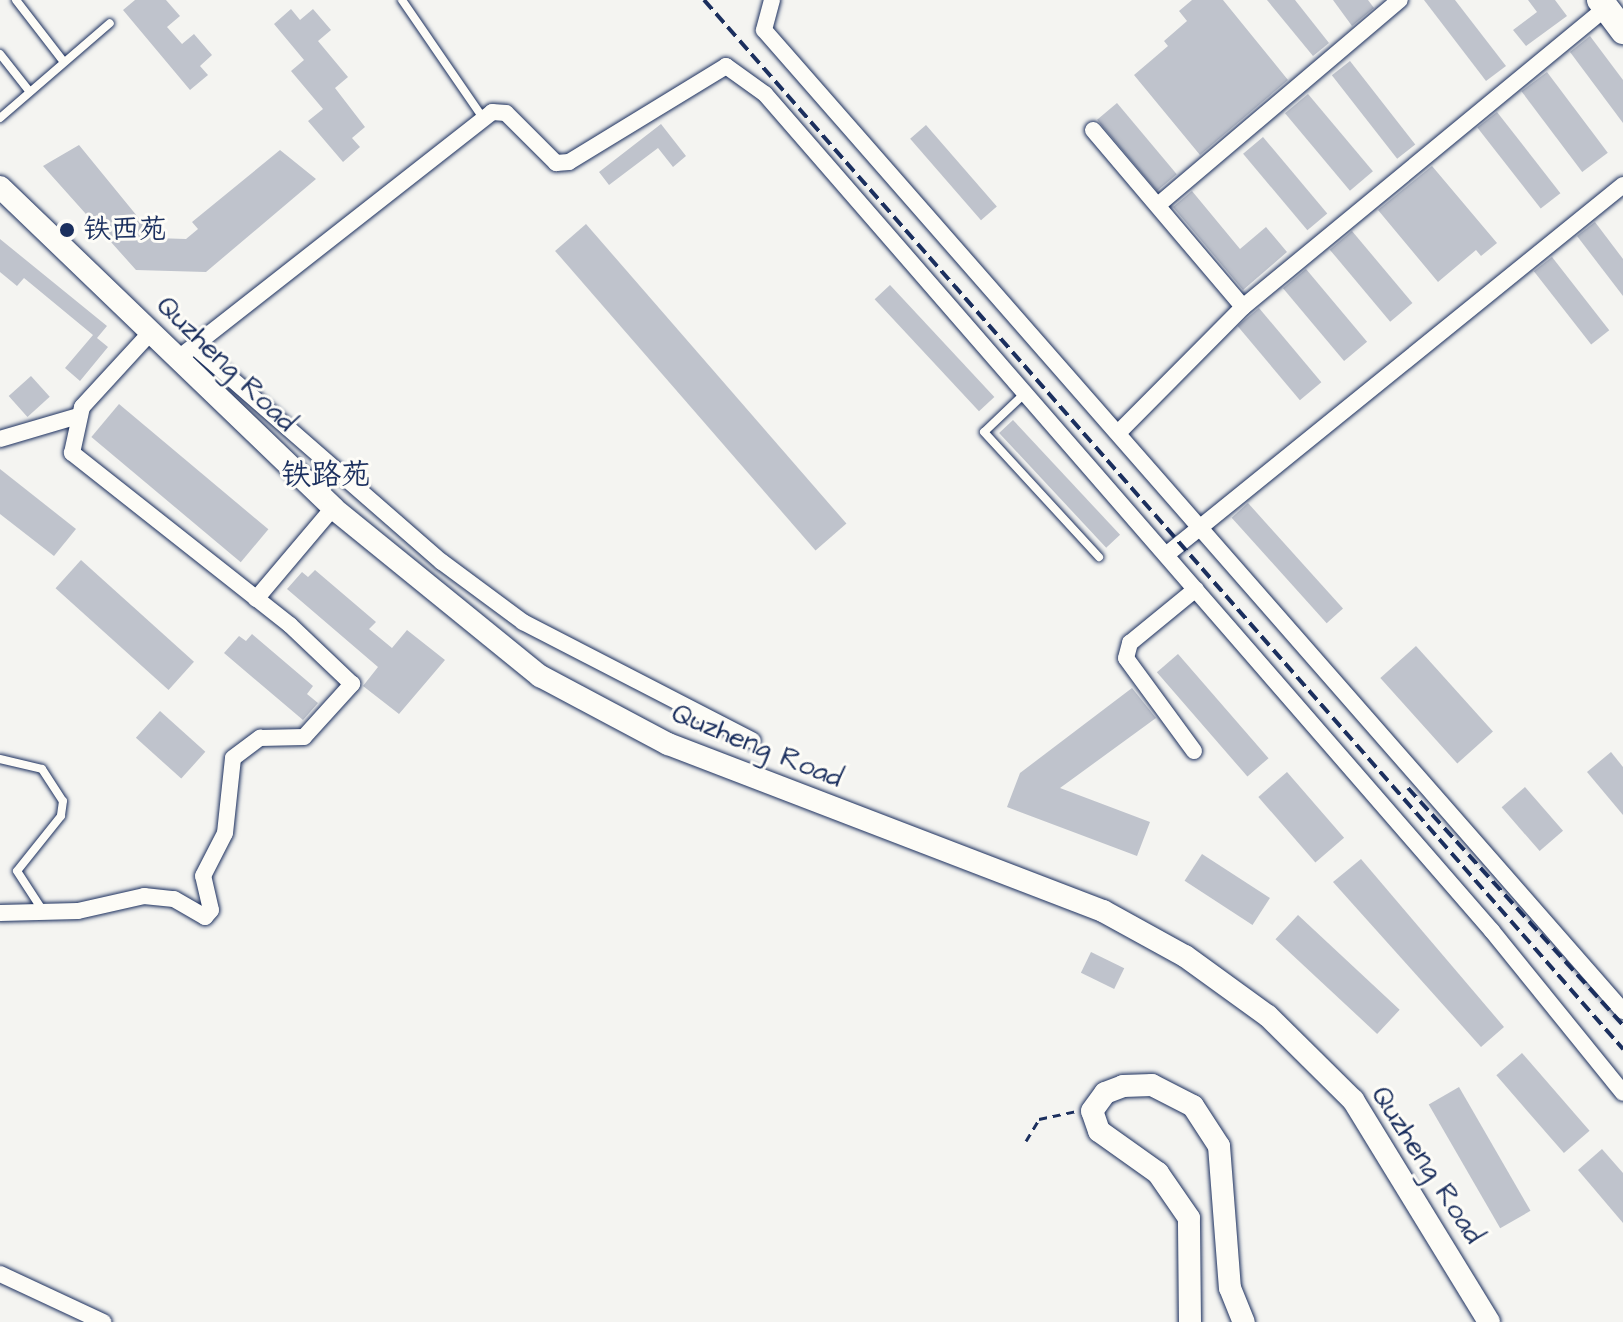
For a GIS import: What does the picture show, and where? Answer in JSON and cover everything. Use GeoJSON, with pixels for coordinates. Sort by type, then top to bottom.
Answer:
{"type":"FeatureCollection","features":[{"type":"Feature","properties":{"kind":"main road"},"geometry":{"type":"LineString","coordinates":[[1603,4],[1623,31]]}},
{"type":"Feature","properties":{"kind":"main road","name":"Quzheng Road"},"geometry":{"type":"LineString","coordinates":[[0,187],[176,360],[333,508],[439,601],[540,676],[668,744],[1103,911],[1185,956],[1268,1016],[1353,1100],[1489,1322]]}},
{"type":"Feature","properties":{"kind":"main road"},"geometry":{"type":"LineString","coordinates":[[1190,1322],[1189,1218],[1158,1173],[1099,1131],[1092,1111],[1105,1093],[1123,1086],[1152,1085],[1193,1106],[1219,1146],[1230,1288],[1244,1322]]}},
{"type":"Feature","properties":{"kind":"street"},"geometry":{"type":"LineString","coordinates":[[772,0],[764,30],[1623,1011]]}},
{"type":"Feature","properties":{"kind":"street"},"geometry":{"type":"LineString","coordinates":[[1158,205],[1400,0]]}},
{"type":"Feature","properties":{"kind":"street"},"geometry":{"type":"LineString","coordinates":[[1118,433],[1243,307],[1603,4]]}},
{"type":"Feature","properties":{"kind":"street"},"geometry":{"type":"LineString","coordinates":[[176,360],[484,118],[506,113],[556,163],[569,162],[726,66],[765,94],[1022,396],[1196,589],[1623,1093]]}},
{"type":"Feature","properties":{"kind":"street"},"geometry":{"type":"LineString","coordinates":[[1093,130],[1243,307]]}},
{"type":"Feature","properties":{"kind":"street"},"geometry":{"type":"LineString","coordinates":[[1166,555],[1623,185]]}},
{"type":"Feature","properties":{"kind":"street"},"geometry":{"type":"LineString","coordinates":[[0,913],[44,911],[144,896],[174,899],[199,918],[210,913],[203,876],[225,833],[233,758],[260,738],[304,737],[352,684],[256,599],[72,453],[78,416],[150,333]]}},
{"type":"Feature","properties":{"kind":"street"},"geometry":{"type":"LineString","coordinates":[[194,346],[442,562],[523,622],[752,740]]}},
{"type":"Feature","properties":{"kind":"street"},"geometry":{"type":"LineString","coordinates":[[0,439],[78,416]]}},
{"type":"Feature","properties":{"kind":"street"},"geometry":{"type":"LineString","coordinates":[[256,599],[333,508]]}},
{"type":"Feature","properties":{"kind":"street"},"geometry":{"type":"LineString","coordinates":[[1194,751],[1126,658],[1130,643],[1196,589]]}},
{"type":"Feature","properties":{"kind":"street"},"geometry":{"type":"LineString","coordinates":[[0,1274],[103,1322]]}},
{"type":"Feature","properties":{"kind":"lane"},"geometry":{"type":"LineString","coordinates":[[16,0],[64,62]]}},
{"type":"Feature","properties":{"kind":"lane"},"geometry":{"type":"LineString","coordinates":[[402,0],[484,118]]}},
{"type":"Feature","properties":{"kind":"lane"},"geometry":{"type":"LineString","coordinates":[[0,118],[110,23]]}},
{"type":"Feature","properties":{"kind":"lane"},"geometry":{"type":"LineString","coordinates":[[0,54],[30,92]]}},
{"type":"Feature","properties":{"kind":"lane"},"geometry":{"type":"LineString","coordinates":[[1022,396],[984,432],[1099,557]]}},
{"type":"Feature","properties":{"kind":"lane"},"geometry":{"type":"LineString","coordinates":[[0,759],[42,769],[63,801],[61,816],[17,871],[44,911]]}},
{"type":"Feature","properties":{"kind":"path"},"geometry":{"type":"LineString","coordinates":[[1026,1141],[1050,1113],[1092,1111]]}},
{"type":"Feature","properties":{"kind":"building"},"geometry":{"type":"Polygon","coordinates":[[[135,0],[166,0],[180,16],[167,27],[182,44],[194,34],[212,55],[200,66],[208,75],[190,90],[123,10],[135,0]]]}},
{"type":"Feature","properties":{"kind":"building"},"geometry":{"type":"Polygon","coordinates":[[[1192,0],[1223,0],[1288,80],[1200,155],[1134,75],[1168,46],[1164,41],[1187,21],[1179,11],[1192,0]]]}},
{"type":"Feature","properties":{"kind":"building"},"geometry":{"type":"Polygon","coordinates":[[[1267,0],[1295,0],[1329,43],[1313,56],[1267,0]]]}},
{"type":"Feature","properties":{"kind":"building"},"geometry":{"type":"Polygon","coordinates":[[[1333,0],[1368,0],[1374,8],[1352,26],[1333,0]]]}},
{"type":"Feature","properties":{"kind":"building"},"geometry":{"type":"Polygon","coordinates":[[[1424,0],[1455,0],[1506,66],[1486,81],[1424,0]]]}},
{"type":"Feature","properties":{"kind":"building"},"geometry":{"type":"Polygon","coordinates":[[[1528,0],[1555,0],[1567,16],[1526,46],[1513,30],[1537,12],[1528,0]]]}},
{"type":"Feature","properties":{"kind":"building"},"geometry":{"type":"Polygon","coordinates":[[[291,9],[300,20],[313,9],[331,30],[318,41],[348,77],[335,88],[365,127],[352,138],[360,147],[343,162],[308,121],[323,109],[291,71],[304,60],[274,24],[291,9]]]}},
{"type":"Feature","properties":{"kind":"building"},"geometry":{"type":"Polygon","coordinates":[[[1590,36],[1623,80],[1623,123],[1570,52],[1590,36]]]}},
{"type":"Feature","properties":{"kind":"building"},"geometry":{"type":"Polygon","coordinates":[[[1350,61],[1415,145],[1397,159],[1332,75],[1350,61]]]}},
{"type":"Feature","properties":{"kind":"building"},"geometry":{"type":"Polygon","coordinates":[[[1547,72],[1608,153],[1582,172],[1521,91],[1547,72]]]}},
{"type":"Feature","properties":{"kind":"building"},"geometry":{"type":"Polygon","coordinates":[[[1308,94],[1373,171],[1350,191],[1285,113],[1308,94]]]}},
{"type":"Feature","properties":{"kind":"building"},"geometry":{"type":"Polygon","coordinates":[[[1117,103],[1177,174],[1157,191],[1097,120],[1117,103]]]}},
{"type":"Feature","properties":{"kind":"building"},"geometry":{"type":"Polygon","coordinates":[[[1497,112],[1560,193],[1541,209],[1477,127],[1497,112]]]}},
{"type":"Feature","properties":{"kind":"building"},"geometry":{"type":"Polygon","coordinates":[[[661,124],[686,156],[673,167],[658,148],[609,185],[599,172],[661,124]]]}},
{"type":"Feature","properties":{"kind":"building"},"geometry":{"type":"Polygon","coordinates":[[[926,125],[997,207],[981,220],[910,139],[926,125]]]}},
{"type":"Feature","properties":{"kind":"building"},"geometry":{"type":"Polygon","coordinates":[[[1263,137],[1327,214],[1307,230],[1243,154],[1263,137]]]}},
{"type":"Feature","properties":{"kind":"building"},"geometry":{"type":"Polygon","coordinates":[[[79,145],[155,238],[186,239],[198,229],[192,222],[280,150],[316,179],[206,272],[136,270],[43,166],[79,145]]]}},
{"type":"Feature","properties":{"kind":"building"},"geometry":{"type":"Polygon","coordinates":[[[1432,166],[1497,243],[1481,256],[1476,250],[1438,282],[1378,210],[1432,166]]]}},
{"type":"Feature","properties":{"kind":"building"},"geometry":{"type":"Polygon","coordinates":[[[1192,191],[1240,249],[1266,227],[1287,252],[1243,290],[1173,207],[1192,191]]]}},
{"type":"Feature","properties":{"kind":"building"},"geometry":{"type":"Polygon","coordinates":[[[1595,222],[1623,259],[1623,296],[1577,236],[1595,222]]]}},
{"type":"Feature","properties":{"kind":"building"},"geometry":{"type":"Polygon","coordinates":[[[586,224],[846,524],[816,551],[555,251],[586,224]]]}},
{"type":"Feature","properties":{"kind":"building"},"geometry":{"type":"Polygon","coordinates":[[[1352,231],[1412,303],[1390,322],[1330,250],[1352,231]]]}},
{"type":"Feature","properties":{"kind":"building"},"geometry":{"type":"Polygon","coordinates":[[[0,239],[107,326],[97,338],[108,347],[80,381],[65,368],[93,335],[24,278],[17,286],[0,272],[0,239]]]}},
{"type":"Feature","properties":{"kind":"building"},"geometry":{"type":"Polygon","coordinates":[[[1552,257],[1609,330],[1591,344],[1534,271],[1552,257]]]}},
{"type":"Feature","properties":{"kind":"building"},"geometry":{"type":"Polygon","coordinates":[[[1306,269],[1367,342],[1344,361],[1283,288],[1306,269]]]}},
{"type":"Feature","properties":{"kind":"building"},"geometry":{"type":"Polygon","coordinates":[[[890,285],[994,397],[979,411],[875,299],[890,285]]]}},
{"type":"Feature","properties":{"kind":"building"},"geometry":{"type":"Polygon","coordinates":[[[1259,308],[1321,382],[1300,400],[1238,326],[1259,308]]]}},
{"type":"Feature","properties":{"kind":"building"},"geometry":{"type":"Polygon","coordinates":[[[31,376],[50,397],[27,417],[9,396],[31,376]]]}},
{"type":"Feature","properties":{"kind":"building"},"geometry":{"type":"Polygon","coordinates":[[[119,404],[268,529],[241,562],[91,437],[119,404]]]}},
{"type":"Feature","properties":{"kind":"building"},"geometry":{"type":"Polygon","coordinates":[[[1013,420],[1120,535],[1106,548],[999,433],[1013,420]]]}},
{"type":"Feature","properties":{"kind":"building"},"geometry":{"type":"Polygon","coordinates":[[[0,469],[76,529],[54,556],[0,514],[0,469]]]}},
{"type":"Feature","properties":{"kind":"building"},"geometry":{"type":"Polygon","coordinates":[[[1248,503],[1343,609],[1327,623],[1232,518],[1248,503]]]}},
{"type":"Feature","properties":{"kind":"building"},"geometry":{"type":"Polygon","coordinates":[[[81,560],[194,662],[169,690],[56,588],[81,560]]]}},
{"type":"Feature","properties":{"kind":"building"},"geometry":{"type":"Polygon","coordinates":[[[315,570],[376,622],[369,629],[392,648],[407,630],[445,660],[399,714],[363,686],[378,667],[287,589],[302,572],[308,577],[315,570]]]}},
{"type":"Feature","properties":{"kind":"building"},"geometry":{"type":"Polygon","coordinates":[[[252,634],[313,686],[307,694],[318,703],[303,720],[224,653],[239,636],[246,641],[252,634]]]}},
{"type":"Feature","properties":{"kind":"building"},"geometry":{"type":"Polygon","coordinates":[[[1416,646],[1493,731],[1457,764],[1380,678],[1416,646]]]}},
{"type":"Feature","properties":{"kind":"building"},"geometry":{"type":"Polygon","coordinates":[[[1178,654],[1269,758],[1247,777],[1157,672],[1178,654]]]}},
{"type":"Feature","properties":{"kind":"building"},"geometry":{"type":"Polygon","coordinates":[[[1132,688],[1156,718],[1060,788],[1150,822],[1137,856],[1007,807],[1020,773],[1132,688]]]}},
{"type":"Feature","properties":{"kind":"building"},"geometry":{"type":"Polygon","coordinates":[[[160,711],[205,752],[181,779],[136,738],[160,711]]]}},
{"type":"Feature","properties":{"kind":"building"},"geometry":{"type":"Polygon","coordinates":[[[1611,752],[1623,767],[1623,815],[1587,772],[1611,752]]]}},
{"type":"Feature","properties":{"kind":"building"},"geometry":{"type":"Polygon","coordinates":[[[1287,772],[1344,838],[1315,863],[1258,797],[1287,772]]]}},
{"type":"Feature","properties":{"kind":"building"},"geometry":{"type":"Polygon","coordinates":[[[1525,787],[1563,831],[1540,851],[1502,807],[1525,787]]]}},
{"type":"Feature","properties":{"kind":"building"},"geometry":{"type":"Polygon","coordinates":[[[1202,854],[1270,898],[1253,925],[1185,881],[1202,854]]]}},
{"type":"Feature","properties":{"kind":"building"},"geometry":{"type":"Polygon","coordinates":[[[1361,859],[1504,1027],[1481,1047],[1333,882],[1361,859]]]}},
{"type":"Feature","properties":{"kind":"building"},"geometry":{"type":"Polygon","coordinates":[[[1298,915],[1400,1010],[1377,1034],[1275,939],[1298,915]]]}},
{"type":"Feature","properties":{"kind":"building"},"geometry":{"type":"Polygon","coordinates":[[[1091,952],[1124,968],[1114,989],[1081,973],[1091,952]]]}},
{"type":"Feature","properties":{"kind":"building"},"geometry":{"type":"Polygon","coordinates":[[[1522,1053],[1590,1131],[1564,1153],[1496,1075],[1522,1053]]]}},
{"type":"Feature","properties":{"kind":"building"},"geometry":{"type":"Polygon","coordinates":[[[1459,1087],[1530,1211],[1500,1228],[1429,1104],[1459,1087]]]}},
{"type":"Feature","properties":{"kind":"building"},"geometry":{"type":"Polygon","coordinates":[[[1602,1149],[1623,1173],[1623,1223],[1578,1170],[1602,1149]]]}},
{"type":"Feature","properties":{"kind":"railway"},"geometry":{"type":"LineString","coordinates":[[704,0],[1623,1049]]}},
{"type":"Feature","properties":{"kind":"railway"},"geometry":{"type":"LineString","coordinates":[[1408,788],[1623,1025]]}},
{"type":"Feature","properties":{"kind":"place","name":"铁西苑"},"geometry":{"type":"Point","coordinates":[67,230]}},
{"type":"Feature","properties":{"kind":"district","name":"铁路苑"},"geometry":{"type":"Point","coordinates":[326,475]}}]}
